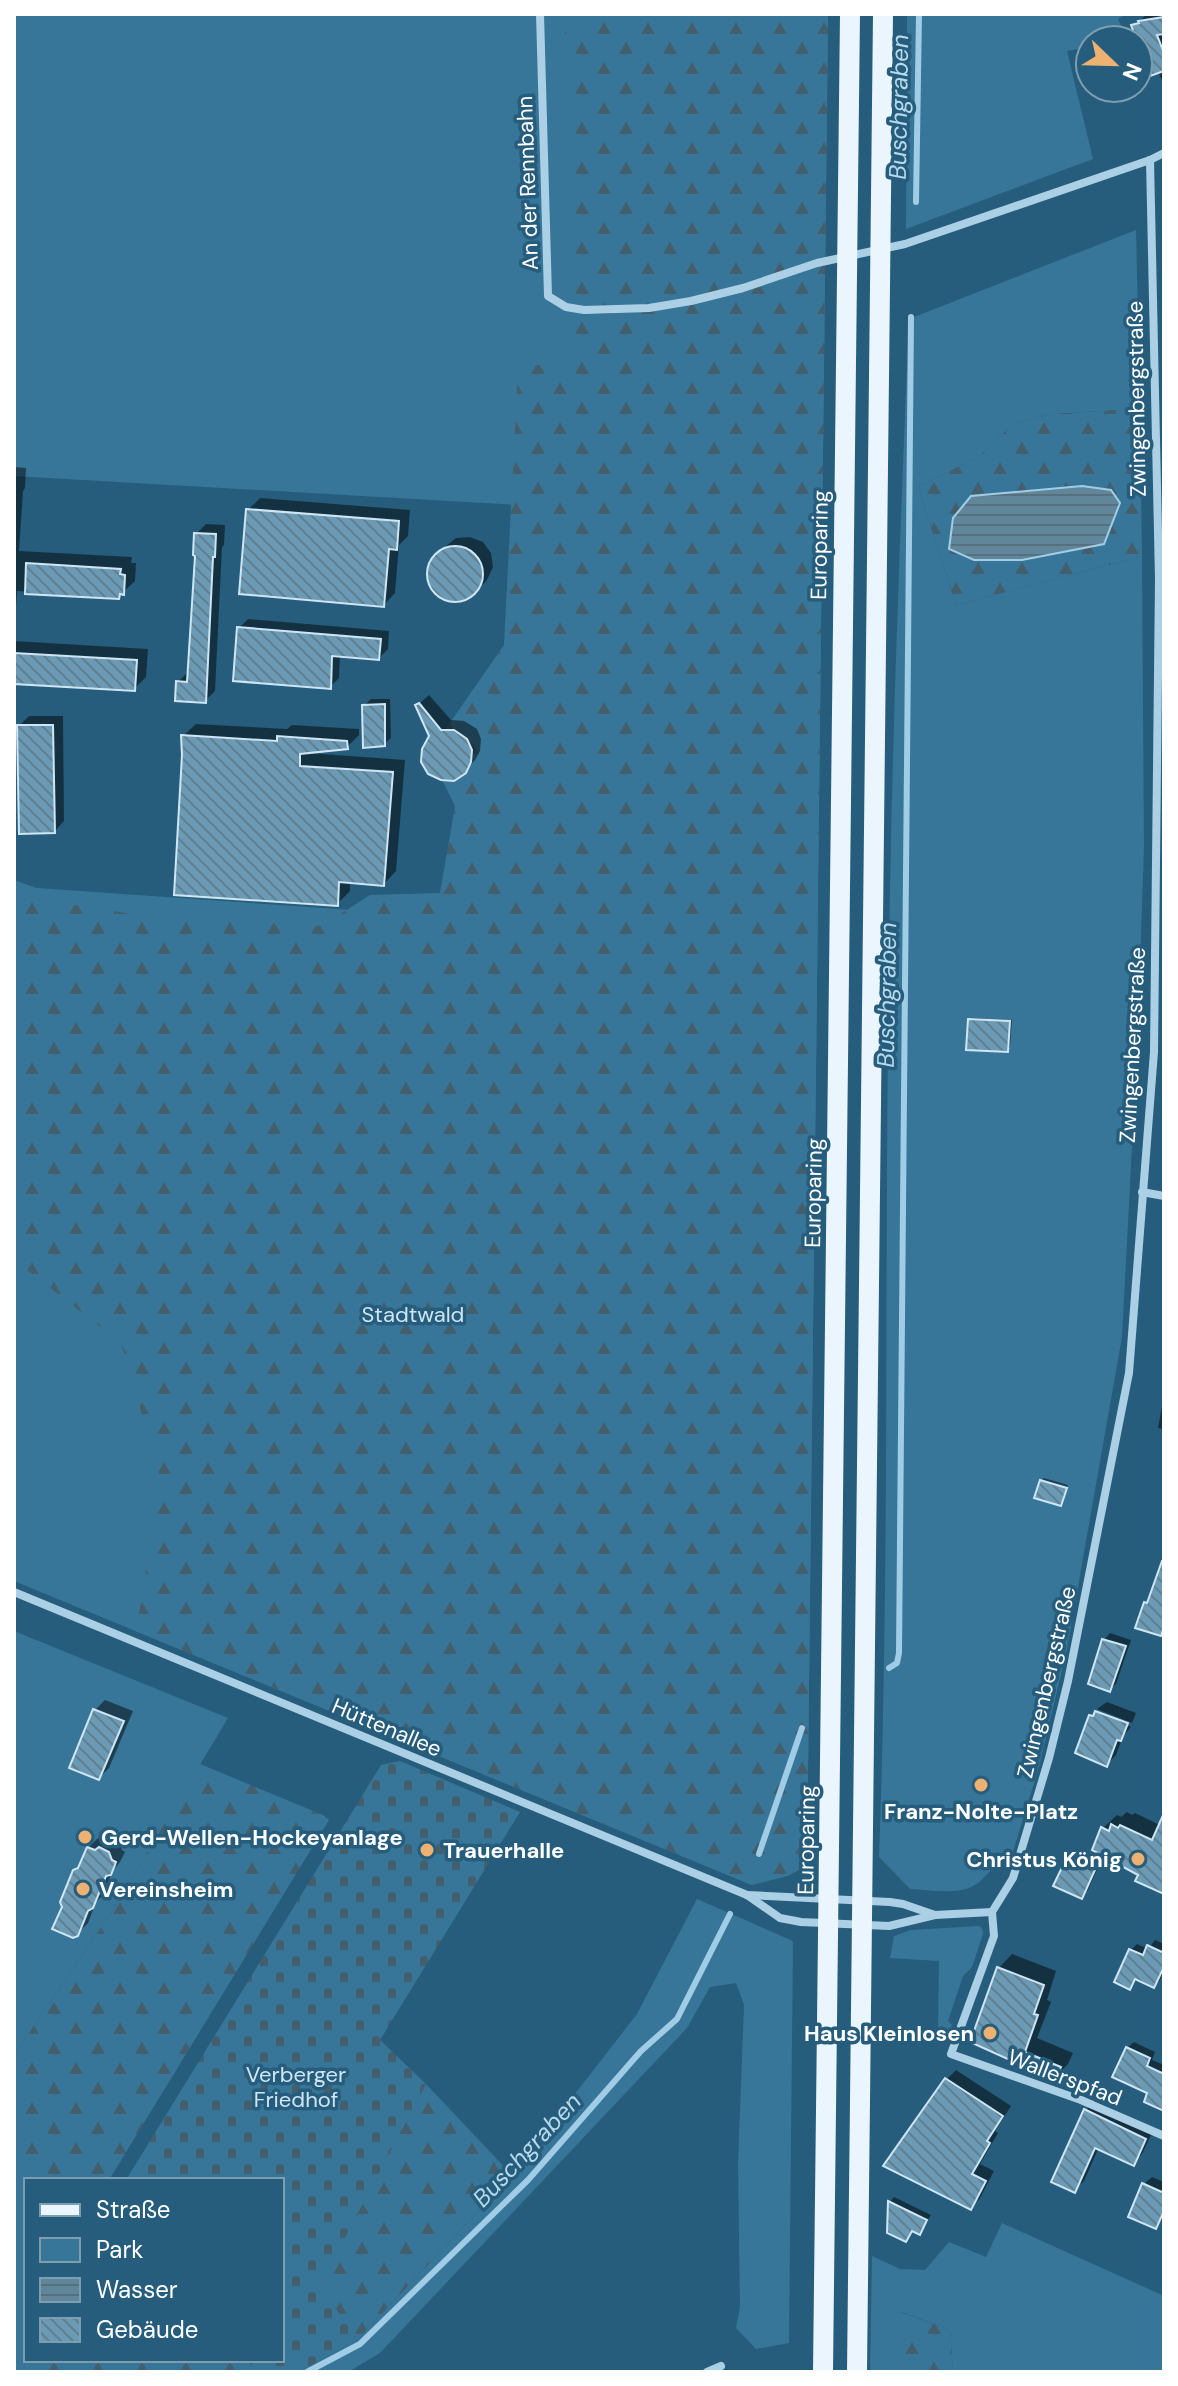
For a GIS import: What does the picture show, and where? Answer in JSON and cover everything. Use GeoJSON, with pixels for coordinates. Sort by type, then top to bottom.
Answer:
{"type":"FeatureCollection","features":[{"type":"Feature","properties":{"kind":"main road","name":"Europaring"},"geometry":{"type":"LineString","coordinates":[[823,2372],[850,14]]}},
{"type":"Feature","properties":{"kind":"main road"},"geometry":{"type":"LineString","coordinates":[[857,2372],[883,14]]}},
{"type":"Feature","properties":{"kind":"street","name":"An der Rennbahn"},"geometry":{"type":"LineString","coordinates":[[540,14],[548,296],[566,307],[584,310],[649,308],[743,288],[817,263],[880,250]]}},
{"type":"Feature","properties":{"kind":"street"},"geometry":{"type":"LineString","coordinates":[[880,250],[987,216],[1164,153]]}},
{"type":"Feature","properties":{"kind":"street","name":"Zwingenbergstraße"},"geometry":{"type":"LineString","coordinates":[[951,2054],[994,1936],[992,1912],[1013,1878],[1025,1844],[1068,1681],[1129,1373],[1154,1052],[1159,579],[1150,160]]}},
{"type":"Feature","properties":{"kind":"street"},"geometry":{"type":"LineString","coordinates":[[1142,1192],[1164,1196]]}},
{"type":"Feature","properties":{"kind":"street","name":"Hüttenallee"},"geometry":{"type":"LineString","coordinates":[[14,1592],[747,1895],[780,1918],[862,1925]]}},
{"type":"Feature","properties":{"kind":"street","name":"Hüttenallee"},"geometry":{"type":"LineString","coordinates":[[747,1895],[828,1897]]}},
{"type":"Feature","properties":{"kind":"street"},"geometry":{"type":"LineString","coordinates":[[828,1897],[903,1904],[935,1915]]}},
{"type":"Feature","properties":{"kind":"street"},"geometry":{"type":"LineString","coordinates":[[862,1925],[889,1926],[935,1915],[992,1912]]}},
{"type":"Feature","properties":{"kind":"street","name":"Wallerspfad"},"geometry":{"type":"LineString","coordinates":[[951,2054],[1081,2100],[1164,2136]]}},
{"type":"Feature","properties":{"kind":"street"},"geometry":{"type":"LineString","coordinates":[[707,2372],[721,2366]]}},
{"type":"Feature","properties":{"kind":"green space","name":"Stadtwald"},"geometry":{"type":"Polygon","coordinates":[[[14,14],[828,14],[807,1859],[799,1870],[788,1876],[758,1871],[752,1885],[14,1581],[14,880],[37,888],[453,917],[482,899],[517,505],[14,476],[14,14]]]}},
{"type":"Feature","properties":{"kind":"green space","name":"Stadtwald"},"geometry":{"type":"Polygon","coordinates":[[[565,14],[828,14],[807,1859],[788,1876],[752,1885],[136,1631],[161,1481],[121,1343],[14,1260],[14,895],[132,914],[322,926],[370,895],[440,893],[455,806],[429,753],[504,645],[518,368],[571,360],[565,14]]]}},
{"type":"Feature","properties":{"kind":"green space"},"geometry":{"type":"Polygon","coordinates":[[[907,14],[1127,14],[1118,19],[1120,24],[1074,24],[1074,50],[1067,51],[1074,80],[1074,104],[1080,104],[1093,159],[906,229],[907,14]]]}},
{"type":"Feature","properties":{"kind":"green space"},"geometry":{"type":"Polygon","coordinates":[[[1136,230],[1140,409],[1052,414],[1014,423],[978,458],[918,486],[956,605],[1142,556],[1144,849],[1122,1337],[1067,1649],[1039,1767],[1011,1858],[999,1863],[969,1888],[948,1891],[910,1889],[879,1857],[891,852],[909,319],[1136,230]]]}},
{"type":"Feature","properties":{"kind":"green space"},"geometry":{"type":"Polygon","coordinates":[[[1140,409],[1142,556],[956,605],[918,486],[978,458],[1014,423],[1052,414],[1140,409]]]}},
{"type":"Feature","properties":{"kind":"green space","name":"Gerd-Wellen-Hockeyanlage"},"geometry":{"type":"Polygon","coordinates":[[[14,1631],[228,1718],[113,1910],[14,2055],[14,1631]]]}},
{"type":"Feature","properties":{"kind":"green space","name":"Verberger Friedhof"},"geometry":{"type":"Polygon","coordinates":[[[400,1761],[520,1812],[380,2040],[426,2084],[320,2285],[357,2340],[298,2372],[256,2372],[249,2362],[284,2362],[284,2178],[127,2178],[381,1765],[400,1761]]]}},
{"type":"Feature","properties":{"kind":"green space"},"geometry":{"type":"Polygon","coordinates":[[[200,1764],[329,1820],[110,2178],[24,2178],[24,2362],[249,2362],[256,2372],[14,2372],[14,2055],[113,1910],[200,1764]]]}},
{"type":"Feature","properties":{"kind":"green space"},"geometry":{"type":"Polygon","coordinates":[[[697,1899],[793,1941],[789,2343],[756,2349],[736,2328],[740,2307],[738,2163],[744,2005],[736,1983],[710,1987],[687,2028],[380,2353],[348,2372],[298,2372],[357,2340],[512,2175],[637,2014],[697,1899]]]}},
{"type":"Feature","properties":{"kind":"green space"},"geometry":{"type":"Polygon","coordinates":[[[979,1926],[983,1934],[972,1967],[963,1976],[948,2021],[952,2025],[950,2030],[939,2042],[931,2041],[925,2034],[938,2028],[939,1961],[890,1958],[894,1936],[911,1930],[979,1926]]]}},
{"type":"Feature","properties":{"kind":"green space"},"geometry":{"type":"Polygon","coordinates":[[[426,2084],[512,2175],[357,2340],[319,2285],[426,2084]]]}},
{"type":"Feature","properties":{"kind":"green space"},"geometry":{"type":"Polygon","coordinates":[[[1002,2223],[1164,2296],[1164,2372],[953,2372],[950,2330],[902,2312],[901,2372],[870,2372],[872,2256],[900,2269],[925,2270],[949,2242],[986,2257],[1002,2223]]]}},
{"type":"Feature","properties":{"kind":"green space"},"geometry":{"type":"Polygon","coordinates":[[[901,2312],[950,2330],[953,2372],[901,2372],[901,2312]]]}},
{"type":"Feature","properties":{"kind":"water"},"geometry":{"type":"Polygon","coordinates":[[[1082,486],[1111,490],[1120,503],[1104,544],[1022,560],[974,560],[949,549],[953,518],[971,496],[1082,486]]]}},
{"type":"Feature","properties":{"kind":"building"},"geometry":{"type":"Polygon","coordinates":[[[1164,17],[1164,34],[1157,35],[1164,53],[1164,71],[1154,75],[1154,24],[1135,24],[1164,17]]]}},
{"type":"Feature","properties":{"kind":"building"},"geometry":{"type":"Polygon","coordinates":[[[246,509],[399,521],[397,550],[389,549],[384,607],[239,594],[246,509]]]}},
{"type":"Feature","properties":{"kind":"building"},"geometry":{"type":"Polygon","coordinates":[[[194,533],[216,534],[206,703],[175,701],[176,681],[187,682],[194,533]]]}},
{"type":"Feature","properties":{"kind":"building"},"geometry":{"type":"Polygon","coordinates":[[[455,546],[475,554],[483,574],[475,594],[455,602],[435,594],[427,574],[435,554],[455,546]]]}},
{"type":"Feature","properties":{"kind":"building"},"geometry":{"type":"Polygon","coordinates":[[[26,563],[121,569],[120,574],[125,575],[124,595],[120,594],[119,599],[25,594],[26,563]]]}},
{"type":"Feature","properties":{"kind":"building"},"geometry":{"type":"Polygon","coordinates":[[[237,627],[381,639],[379,660],[332,656],[331,689],[233,681],[237,627]]]}},
{"type":"Feature","properties":{"kind":"building"},"geometry":{"type":"Polygon","coordinates":[[[14,653],[137,660],[135,691],[14,684],[14,653]]]}},
{"type":"Feature","properties":{"kind":"building"},"geometry":{"type":"Polygon","coordinates":[[[419,703],[441,730],[454,730],[467,739],[472,750],[466,773],[454,781],[441,780],[428,774],[421,762],[422,749],[429,736],[415,705],[419,703]]]}},
{"type":"Feature","properties":{"kind":"building"},"geometry":{"type":"Polygon","coordinates":[[[385,704],[385,746],[363,748],[362,705],[385,704]]]}},
{"type":"Feature","properties":{"kind":"building"},"geometry":{"type":"Polygon","coordinates":[[[17,725],[53,725],[55,833],[19,834],[17,725]]]}},
{"type":"Feature","properties":{"kind":"building"},"geometry":{"type":"Polygon","coordinates":[[[181,735],[277,741],[277,736],[347,741],[348,749],[300,754],[300,766],[393,772],[384,886],[339,882],[338,906],[174,895],[181,735]]]}},
{"type":"Feature","properties":{"kind":"building"},"geometry":{"type":"Polygon","coordinates":[[[968,1019],[1010,1021],[1008,1052],[966,1050],[968,1019]]]}},
{"type":"Feature","properties":{"kind":"building"},"geometry":{"type":"Polygon","coordinates":[[[1040,1480],[1067,1488],[1061,1506],[1034,1498],[1040,1480]]]}},
{"type":"Feature","properties":{"kind":"building"},"geometry":{"type":"Polygon","coordinates":[[[1162,1561],[1164,1627],[1161,1636],[1135,1628],[1162,1561]]]}},
{"type":"Feature","properties":{"kind":"building"},"geometry":{"type":"Polygon","coordinates":[[[1102,1639],[1126,1646],[1110,1692],[1088,1684],[1102,1639]]]}},
{"type":"Feature","properties":{"kind":"building"},"geometry":{"type":"Polygon","coordinates":[[[93,1709],[124,1721],[99,1780],[69,1768],[93,1709]]]}},
{"type":"Feature","properties":{"kind":"building"},"geometry":{"type":"Polygon","coordinates":[[[1095,1711],[1128,1723],[1121,1741],[1117,1740],[1107,1767],[1075,1753],[1089,1715],[1093,1716],[1095,1711]]]}},
{"type":"Feature","properties":{"kind":"building","name":"Christus König"},"geometry":{"type":"Polygon","coordinates":[[[1164,1813],[1164,1894],[1135,1881],[1138,1875],[1092,1850],[1101,1827],[1109,1831],[1111,1824],[1152,1840],[1164,1813]]]}},
{"type":"Feature","properties":{"kind":"building","name":"Vereinsheim"},"geometry":{"type":"Polygon","coordinates":[[[87,1847],[95,1850],[99,1847],[109,1852],[116,1862],[111,1875],[106,1876],[93,1908],[88,1911],[78,1936],[73,1938],[52,1929],[73,1870],[78,1868],[87,1847]]]}},
{"type":"Feature","properties":{"kind":"building"},"geometry":{"type":"Polygon","coordinates":[[[1066,1859],[1095,1870],[1082,1899],[1053,1886],[1066,1859]]]}},
{"type":"Feature","properties":{"kind":"building"},"geometry":{"type":"Polygon","coordinates":[[[1147,1945],[1164,1953],[1164,1967],[1154,1988],[1135,1979],[1130,1990],[1114,1982],[1129,1949],[1143,1955],[1147,1945]]]}},
{"type":"Feature","properties":{"kind":"building"},"geometry":{"type":"Polygon","coordinates":[[[997,1967],[1044,1985],[1034,2014],[1038,2015],[1025,2052],[1061,2067],[1054,2080],[970,2042],[997,1967]]]}},
{"type":"Feature","properties":{"kind":"building"},"geometry":{"type":"Polygon","coordinates":[[[1126,2047],[1150,2058],[1147,2066],[1164,2074],[1164,2111],[1144,2102],[1147,2093],[1112,2077],[1126,2047]]]}},
{"type":"Feature","properties":{"kind":"building"},"geometry":{"type":"Polygon","coordinates":[[[945,2078],[1003,2116],[972,2174],[986,2181],[971,2210],[883,2166],[945,2078]]]}},
{"type":"Feature","properties":{"kind":"building"},"geometry":{"type":"Polygon","coordinates":[[[1084,2109],[1146,2139],[1134,2166],[1095,2148],[1075,2193],[1051,2182],[1084,2109]]]}},
{"type":"Feature","properties":{"kind":"building"},"geometry":{"type":"Polygon","coordinates":[[[1142,2183],[1164,2193],[1164,2211],[1156,2229],[1128,2217],[1142,2183]]]}},
{"type":"Feature","properties":{"kind":"building"},"geometry":{"type":"Polygon","coordinates":[[[888,2201],[927,2220],[920,2235],[912,2231],[906,2242],[887,2233],[888,2201]]]}},
{"type":"Feature","properties":{"kind":"waterway","name":"Buschgraben"},"geometry":{"type":"LineString","coordinates":[[916,202],[919,14]]}},
{"type":"Feature","properties":{"kind":"waterway","name":"Buschgraben"},"geometry":{"type":"LineString","coordinates":[[889,1668],[897,1663],[899,1653],[911,317]]}},
{"type":"Feature","properties":{"kind":"waterway","name":"Buschgraben"},"geometry":{"type":"LineString","coordinates":[[759,1854],[802,1728]]}},
{"type":"Feature","properties":{"kind":"waterway","name":"Buschgraben"},"geometry":{"type":"LineString","coordinates":[[307,2372],[360,2344],[528,2180],[641,2051],[677,2019],[730,1914]]}},
{"type":"Feature","properties":{"kind":"place","name":"Franz-Nolte-Platz"},"geometry":{"type":"Point","coordinates":[981,1785]}},
{"type":"Feature","properties":{"kind":"place","name":"Gerd-Wellen-Hockeyanlage"},"geometry":{"type":"Point","coordinates":[85,1837]}},
{"type":"Feature","properties":{"kind":"place","name":"Trauerhalle"},"geometry":{"type":"Point","coordinates":[427,1850]}},
{"type":"Feature","properties":{"kind":"place","name":"Christus König"},"geometry":{"type":"Point","coordinates":[1138,1859]}},
{"type":"Feature","properties":{"kind":"place","name":"Vereinsheim"},"geometry":{"type":"Point","coordinates":[83,1889]}},
{"type":"Feature","properties":{"kind":"place","name":"Haus Kleinlosen"},"geometry":{"type":"Point","coordinates":[990,2033]}}]}
